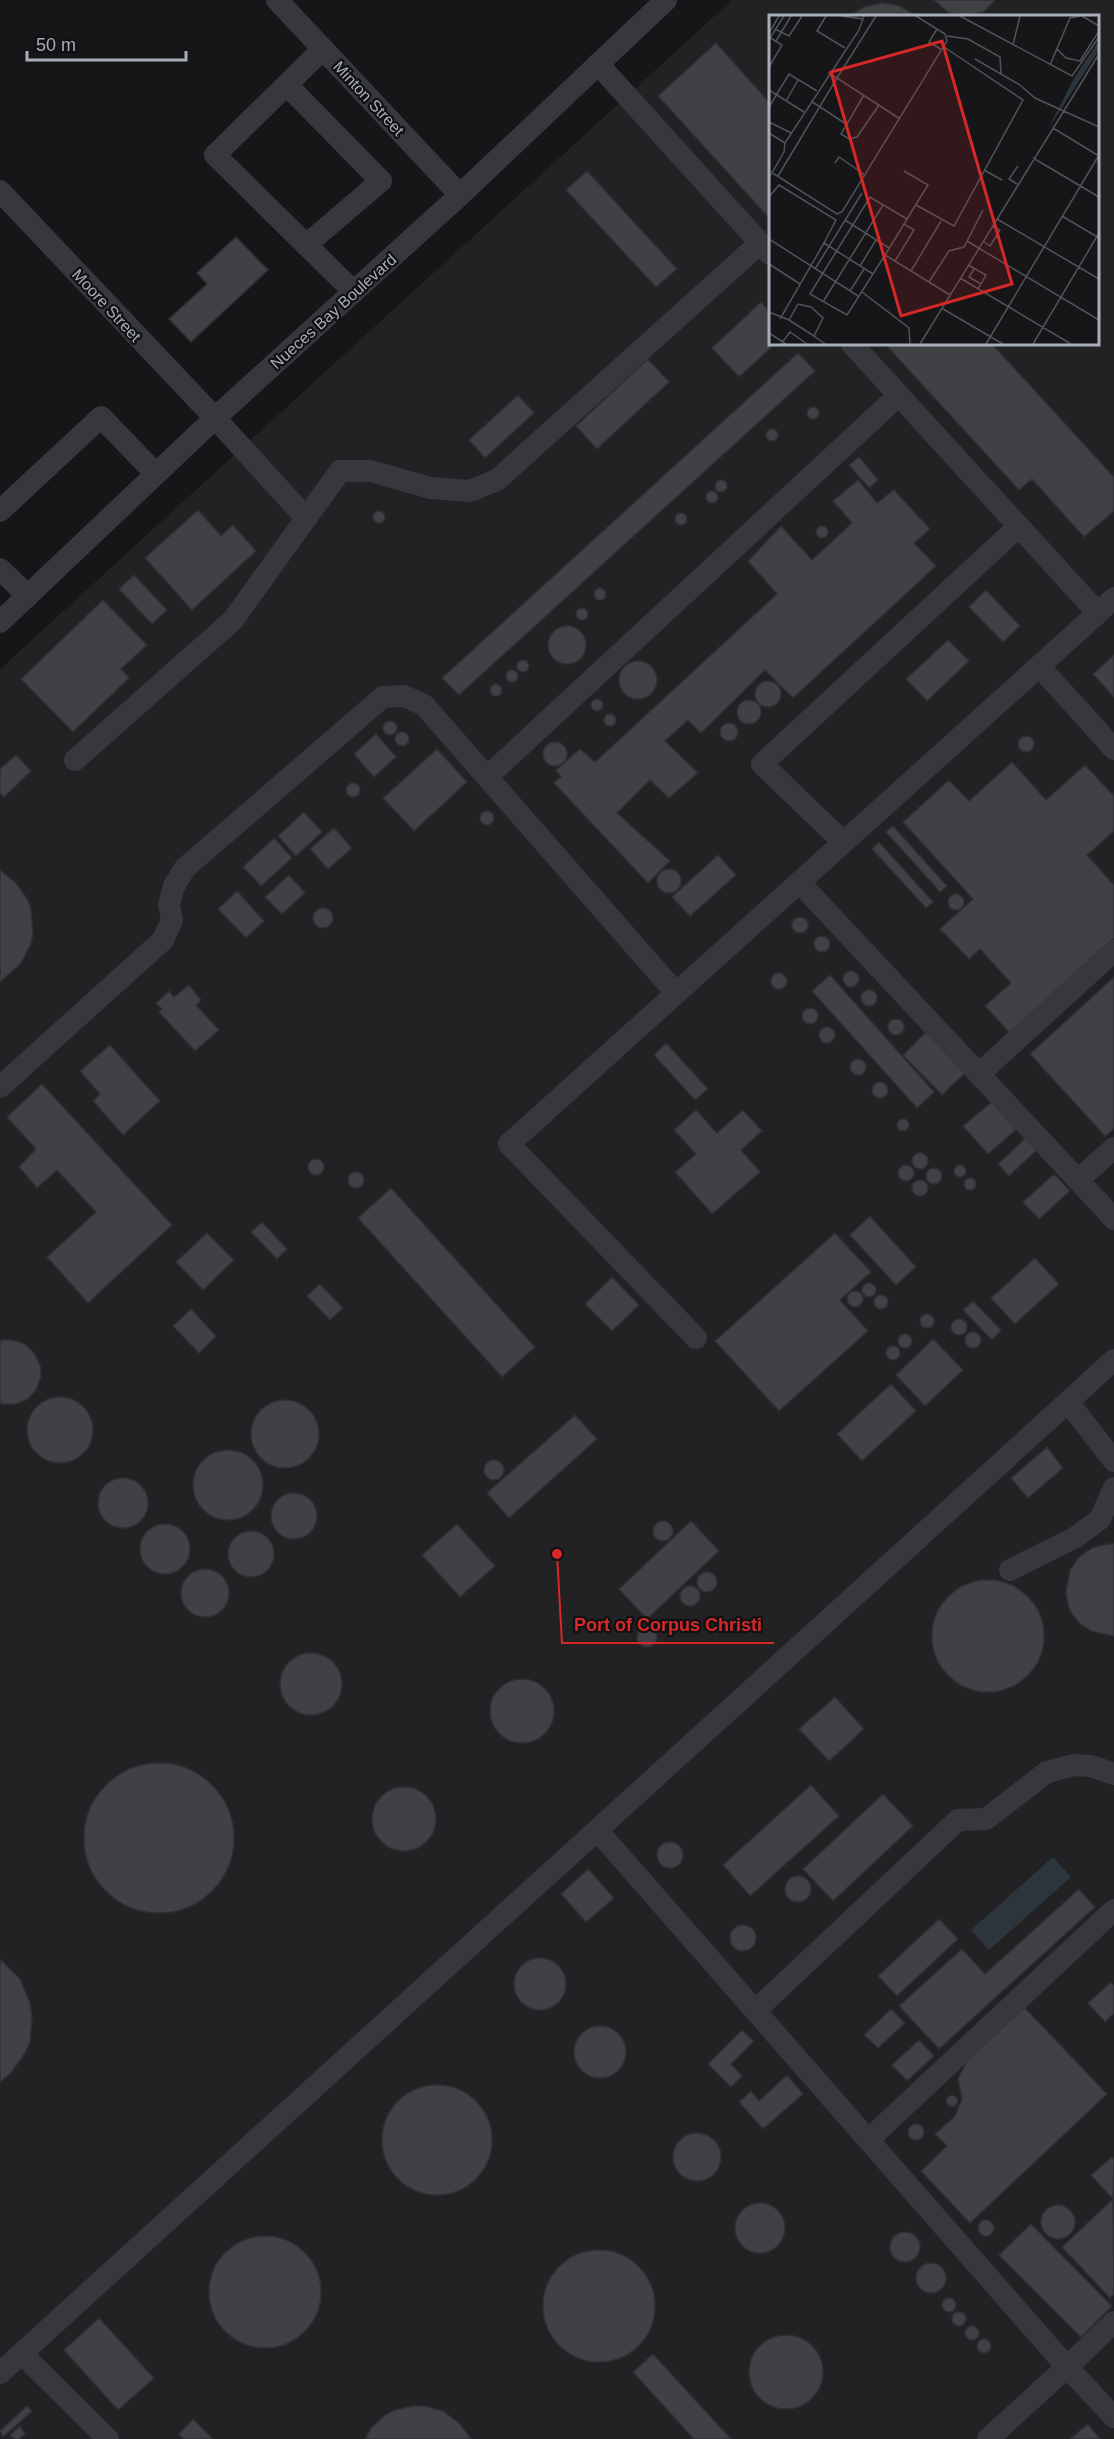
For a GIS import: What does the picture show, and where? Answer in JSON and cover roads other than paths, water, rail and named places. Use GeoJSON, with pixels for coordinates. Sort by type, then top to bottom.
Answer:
{"type":"FeatureCollection","features":[{"type":"Feature","properties":{"kind":"street","name":"Minton Street"},"geometry":{"type":"LineString","coordinates":[[277,0],[460,195]]}},
{"type":"Feature","properties":{"kind":"street","name":"Nueces Bay Boulevard"},"geometry":{"type":"LineString","coordinates":[[0,622],[215,418],[460,195],[666,0]]}},
{"type":"Feature","properties":{"kind":"street"},"geometry":{"type":"LineString","coordinates":[[323,49],[215,155],[354,292]]}},
{"type":"Feature","properties":{"kind":"street"},"geometry":{"type":"LineString","coordinates":[[75,760],[233,620],[340,471],[371,471],[430,488],[470,491],[497,480],[765,248],[598,64]]}},
{"type":"Feature","properties":{"kind":"street"},"geometry":{"type":"LineString","coordinates":[[287,85],[381,181],[306,245]]}},
{"type":"Feature","properties":{"kind":"street","name":"Moore Street"},"geometry":{"type":"LineString","coordinates":[[0,191],[215,418],[306,518]]}},
{"type":"Feature","properties":{"kind":"street"},"geometry":{"type":"LineString","coordinates":[[696,1338],[509,1144],[1106,605],[1019,526],[853,345]]}},
{"type":"Feature","properties":{"kind":"street"},"geometry":{"type":"LineString","coordinates":[[487,777],[899,395]]}},
{"type":"Feature","properties":{"kind":"street"},"geometry":{"type":"LineString","coordinates":[[0,511],[101,417],[156,474]]}},
{"type":"Feature","properties":{"kind":"street"},"geometry":{"type":"LineString","coordinates":[[843,842],[762,764],[1019,526]]}},
{"type":"Feature","properties":{"kind":"street"},"geometry":{"type":"LineString","coordinates":[[0,569],[28,596]]}},
{"type":"Feature","properties":{"kind":"street"},"geometry":{"type":"LineString","coordinates":[[1039,666],[1114,749]]}},
{"type":"Feature","properties":{"kind":"street"},"geometry":{"type":"LineString","coordinates":[[0,1087],[163,940],[172,920],[169,905],[174,885],[185,868],[383,697],[404,696],[424,705],[676,993]]}},
{"type":"Feature","properties":{"kind":"street"},"geometry":{"type":"LineString","coordinates":[[799,882],[1114,1219]]}},
{"type":"Feature","properties":{"kind":"street"},"geometry":{"type":"LineString","coordinates":[[979,1074],[1114,951]]}},
{"type":"Feature","properties":{"kind":"street"},"geometry":{"type":"LineString","coordinates":[[1078,1180],[1114,1148]]}},
{"type":"Feature","properties":{"kind":"street"},"geometry":{"type":"LineString","coordinates":[[0,2373],[1114,1360]]}},
{"type":"Feature","properties":{"kind":"street"},"geometry":{"type":"LineString","coordinates":[[1068,1402],[1114,1461]]}},
{"type":"Feature","properties":{"kind":"street"},"geometry":{"type":"LineString","coordinates":[[1010,1570],[1076,1537],[1100,1519],[1114,1488]]}},
{"type":"Feature","properties":{"kind":"street"},"geometry":{"type":"LineString","coordinates":[[756,2011],[958,1820],[986,1819],[1047,1772],[1074,1765],[1091,1766],[1114,1774]]}},
{"type":"Feature","properties":{"kind":"street"},"geometry":{"type":"LineString","coordinates":[[597,1830],[1067,2367],[1114,2416]]}},
{"type":"Feature","properties":{"kind":"street"},"geometry":{"type":"LineString","coordinates":[[868,2140],[1111,1919]]}},
{"type":"Feature","properties":{"kind":"street"},"geometry":{"type":"LineString","coordinates":[[988,2439],[1114,2322]]}},
{"type":"Feature","properties":{"kind":"street"},"geometry":{"type":"LineString","coordinates":[[22,2354],[108,2439]]}},
{"type":"Feature","properties":{"kind":"place","name":"Port of Corpus Christi"},"geometry":{"type":"Point","coordinates":[557,1554]}}]}
